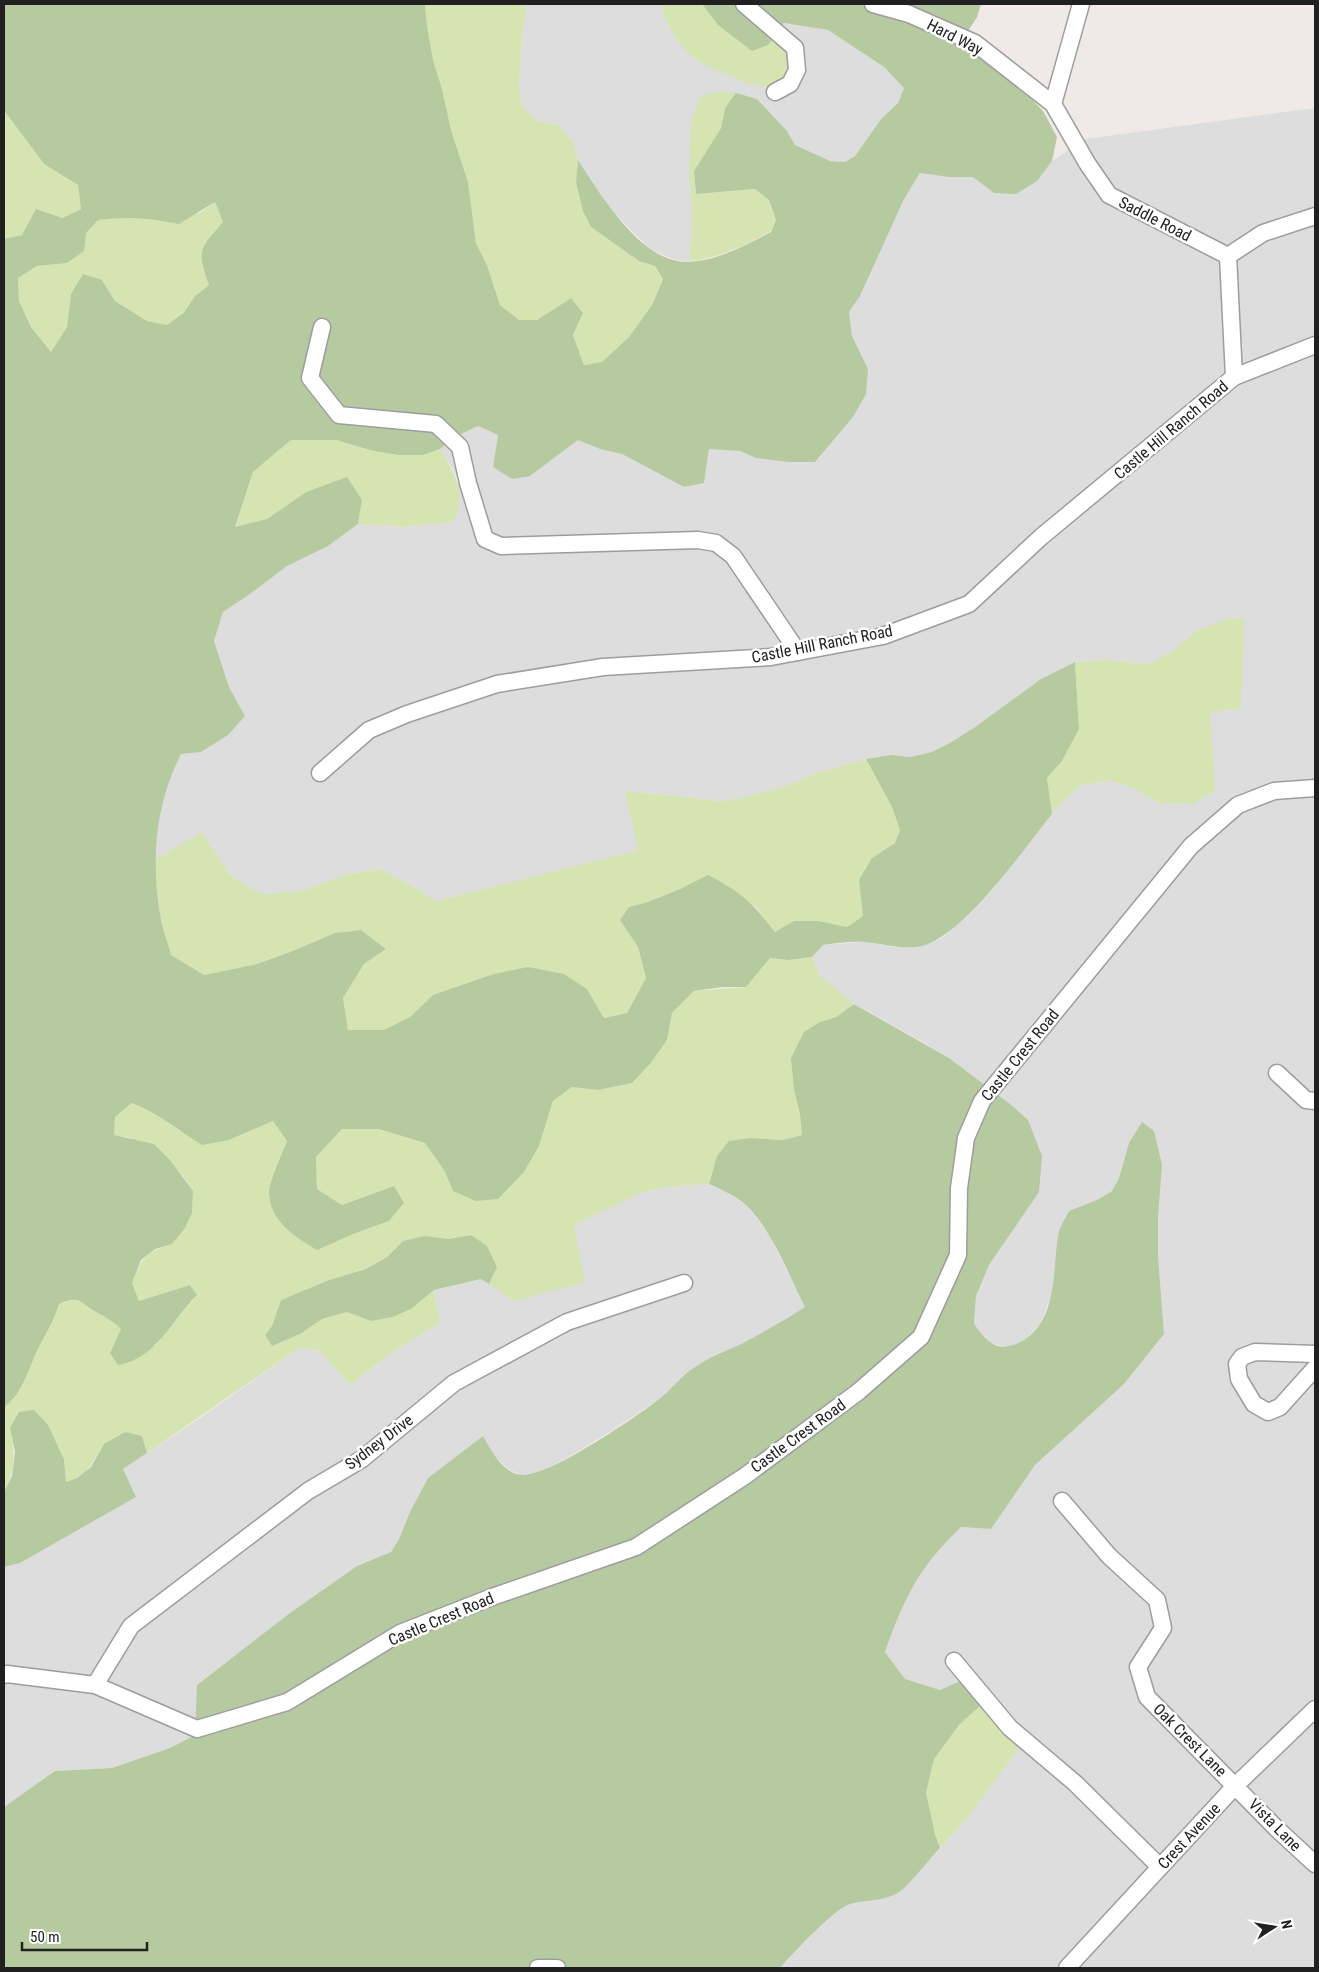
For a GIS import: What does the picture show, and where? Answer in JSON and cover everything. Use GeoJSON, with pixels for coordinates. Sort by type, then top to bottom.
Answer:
{"type":"FeatureCollection","features":[{"type":"Feature","properties":{"kind":"street"},"geometry":{"type":"LineString","coordinates":[[744,4],[795,48],[797,70],[794,77],[790,84],[775,92]]}},
{"type":"Feature","properties":{"kind":"street","name":"Hard Way"},"geometry":{"type":"LineString","coordinates":[[873,4],[909,14],[975,43],[1053,104]]}},
{"type":"Feature","properties":{"kind":"street"},"geometry":{"type":"LineString","coordinates":[[1053,104],[1081,4]]}},
{"type":"Feature","properties":{"kind":"street","name":"Saddle Road"},"geometry":{"type":"LineString","coordinates":[[1053,104],[1087,164],[1108,195],[1228,256]]}},
{"type":"Feature","properties":{"kind":"street"},"geometry":{"type":"LineString","coordinates":[[1234,377],[1228,256],[1264,233],[1315,216]]}},
{"type":"Feature","properties":{"kind":"street"},"geometry":{"type":"LineString","coordinates":[[322,327],[310,378],[339,415],[436,424],[460,447],[485,539],[501,546],[698,540],[716,543],[733,556],[798,652]]}},
{"type":"Feature","properties":{"kind":"street","name":"Castle Hill Ranch Road"},"geometry":{"type":"LineString","coordinates":[[320,774],[369,730],[407,714],[497,684],[603,667],[771,657],[883,636],[969,604],[1041,537],[1234,377],[1315,345]]}},
{"type":"Feature","properties":{"kind":"street","name":"Castle Crest Road"},"geometry":{"type":"LineString","coordinates":[[4,1675],[95,1685],[197,1729],[287,1702],[400,1633],[636,1547],[745,1476],[858,1392],[921,1337],[958,1255],[959,1188],[966,1138],[982,1101],[1191,846],[1238,805],[1274,791],[1315,788]]}},
{"type":"Feature","properties":{"kind":"street"},"geometry":{"type":"LineString","coordinates":[[1277,1073],[1306,1100],[1315,1101]]}},
{"type":"Feature","properties":{"kind":"street","name":"Sydney Drive"},"geometry":{"type":"LineString","coordinates":[[95,1685],[131,1626],[308,1491],[362,1459],[454,1383],[567,1322],[684,1283]]}},
{"type":"Feature","properties":{"kind":"street"},"geometry":{"type":"LineString","coordinates":[[1315,1354],[1255,1352],[1242,1357],[1237,1364],[1239,1378],[1254,1404],[1268,1412],[1280,1407],[1315,1368]]}},
{"type":"Feature","properties":{"kind":"street","name":"Oak Crest Lane"},"geometry":{"type":"LineString","coordinates":[[1062,1501],[1109,1556],[1157,1600],[1162,1628],[1138,1667],[1146,1697],[1236,1785]]}},
{"type":"Feature","properties":{"kind":"street"},"geometry":{"type":"LineString","coordinates":[[954,1661],[1010,1728],[1075,1783],[1160,1867]]}},
{"type":"Feature","properties":{"kind":"street","name":"Crest Avenue"},"geometry":{"type":"LineString","coordinates":[[1067,1968],[1236,1785],[1315,1710]]}},
{"type":"Feature","properties":{"kind":"street","name":"Vista Lane"},"geometry":{"type":"LineString","coordinates":[[1236,1785],[1276,1828],[1315,1864]]}},
{"type":"Feature","properties":{"kind":"street"},"geometry":{"type":"LineString","coordinates":[[538,1968],[557,1968]]}},
{"type":"Feature","properties":{"kind":"shaded area"},"geometry":{"type":"Polygon","coordinates":[[[527,4],[665,4],[662,10],[774,38],[784,23],[828,30],[884,67],[904,87],[898,103],[881,119],[855,156],[846,162],[830,161],[795,145],[787,131],[757,99],[692,117],[692,227],[689,261],[678,261],[650,249],[613,212],[578,160],[574,144],[560,126],[536,120],[522,106],[519,85],[523,25],[527,4]]]}},
{"type":"Feature","properties":{"kind":"shaded area"},"geometry":{"type":"Polygon","coordinates":[[[1315,108],[1315,1968],[780,1968],[793,1952],[834,1913],[848,1904],[874,1900],[899,1893],[964,1822],[967,1678],[940,1690],[905,1679],[885,1652],[898,1614],[915,1581],[940,1547],[961,1527],[991,1529],[1035,1465],[1124,1384],[1164,1334],[1158,1255],[1158,1216],[1129,1143],[1119,1178],[1112,1191],[1097,1200],[1068,1212],[1058,1234],[1052,1293],[1041,1323],[1026,1339],[1008,1347],[989,1343],[974,1324],[976,1296],[989,1265],[1003,1245],[971,1075],[949,1058],[846,999],[820,976],[812,957],[823,945],[865,942],[893,947],[921,946],[942,938],[992,890],[1061,803],[1081,785],[1111,781],[1133,788],[1159,803],[1192,804],[1196,631],[1172,652],[1149,664],[1107,660],[1075,662],[1041,679],[975,727],[932,752],[910,757],[891,755],[866,759],[817,773],[785,786],[747,797],[720,801],[625,791],[639,850],[436,901],[380,869],[348,874],[301,891],[261,894],[231,876],[202,832],[154,860],[159,816],[170,775],[181,754],[201,752],[245,716],[229,687],[214,641],[223,612],[287,566],[328,546],[358,524],[404,527],[453,522],[458,478],[440,449],[457,436],[478,426],[498,435],[493,467],[530,476],[578,440],[600,449],[622,454],[684,487],[704,483],[709,449],[740,451],[756,458],[788,462],[815,462],[853,417],[868,369],[852,336],[849,312],[860,296],[904,199],[920,173],[949,177],[974,177],[994,193],[1052,161],[1085,139],[1315,108]]]}},
{"type":"Feature","properties":{"kind":"shaded area"},"geometry":{"type":"Polygon","coordinates":[[[709,1184],[729,1193],[750,1209],[769,1235],[806,1307],[769,1330],[695,1367],[658,1400],[565,1459],[537,1473],[520,1475],[507,1468],[495,1456],[483,1436],[428,1478],[391,1552],[357,1566],[290,1613],[198,1684],[195,1735],[170,1748],[112,1768],[55,1771],[4,1807],[4,1567],[20,1563],[136,1497],[123,1469],[200,1418],[299,1348],[320,1351],[350,1385],[391,1353],[440,1323],[434,1290],[481,1279],[584,1282],[574,1225],[641,1193],[665,1187],[709,1184]]]}},
{"type":"Feature","properties":{"kind":"green space"},"geometry":{"type":"Polygon","coordinates":[[[4,4],[425,4],[433,60],[451,130],[468,182],[476,243],[487,265],[500,305],[519,320],[537,320],[571,298],[583,313],[573,335],[584,365],[602,362],[629,337],[652,305],[663,279],[655,266],[639,261],[591,227],[583,211],[576,182],[578,160],[620,220],[647,246],[662,256],[677,261],[704,260],[729,252],[771,232],[776,220],[769,200],[755,189],[696,194],[694,171],[721,128],[725,108],[736,93],[757,99],[787,131],[795,145],[830,161],[845,162],[855,156],[881,119],[898,103],[904,88],[884,67],[828,30],[784,23],[768,45],[752,51],[718,25],[702,4],[885,4],[910,7],[914,4],[981,4],[977,17],[961,42],[1026,93],[1043,111],[1057,137],[1052,161],[1037,181],[1016,194],[994,193],[973,177],[949,177],[920,173],[904,199],[860,296],[849,312],[852,336],[868,369],[866,394],[853,417],[815,462],[788,462],[756,458],[740,451],[709,449],[704,483],[684,487],[622,454],[600,449],[578,440],[530,476],[512,479],[493,467],[498,435],[478,426],[457,436],[440,449],[423,455],[398,455],[370,450],[336,440],[291,440],[253,472],[235,527],[267,519],[306,492],[347,477],[362,500],[358,524],[328,546],[287,566],[223,612],[214,641],[229,687],[245,716],[228,735],[201,752],[181,754],[165,793],[157,832],[157,893],[162,924],[171,955],[204,975],[257,964],[335,933],[361,930],[386,949],[364,964],[343,998],[348,1030],[384,1030],[410,1017],[433,995],[494,974],[528,967],[564,974],[587,989],[604,1018],[627,1013],[646,978],[638,947],[620,920],[629,907],[648,902],[708,875],[745,899],[775,932],[794,921],[818,921],[847,927],[863,916],[859,880],[872,858],[895,843],[900,830],[892,807],[866,759],[891,755],[910,757],[932,752],[975,727],[1041,679],[1075,662],[1079,729],[1062,761],[1047,778],[1052,814],[992,889],[956,926],[938,939],[922,946],[901,947],[865,942],[844,942],[823,945],[812,957],[789,960],[770,958],[746,987],[722,987],[694,991],[672,1013],[667,1040],[650,1064],[632,1083],[598,1090],[572,1087],[553,1101],[539,1146],[524,1172],[498,1199],[476,1201],[453,1191],[444,1170],[425,1143],[379,1129],[342,1129],[316,1157],[317,1189],[342,1205],[394,1186],[404,1203],[389,1221],[317,1250],[300,1240],[285,1227],[270,1203],[271,1182],[287,1141],[273,1121],[229,1140],[202,1145],[160,1117],[132,1103],[115,1117],[114,1135],[154,1144],[170,1160],[193,1191],[192,1213],[185,1228],[172,1244],[155,1249],[141,1260],[132,1283],[139,1301],[190,1285],[197,1295],[153,1347],[143,1355],[118,1365],[110,1353],[121,1329],[80,1301],[72,1300],[59,1304],[24,1382],[12,1401],[6,1406],[4,1405],[4,239],[22,235],[36,209],[62,218],[81,209],[78,185],[44,164],[4,112],[4,4]],[[215,202],[179,224],[139,218],[98,220],[86,233],[84,251],[67,263],[37,266],[18,278],[19,301],[31,327],[51,352],[67,327],[71,294],[83,274],[102,280],[115,301],[147,321],[167,325],[184,312],[195,296],[209,285],[202,264],[202,250],[223,222],[215,202]]]}},
{"type":"Feature","properties":{"kind":"green space"},"geometry":{"type":"Polygon","coordinates":[[[425,4],[527,4],[523,25],[519,85],[522,106],[536,120],[560,126],[574,144],[578,160],[576,182],[591,227],[639,261],[655,266],[663,279],[652,305],[629,337],[602,362],[584,365],[573,335],[583,313],[571,298],[537,320],[519,321],[500,305],[487,265],[476,243],[468,182],[451,130],[433,60],[425,4]]]}},
{"type":"Feature","properties":{"kind":"green space"},"geometry":{"type":"Polygon","coordinates":[[[665,4],[702,4],[718,25],[774,38],[789,50],[786,73],[777,83],[762,86],[753,85],[702,63],[692,57],[676,38],[662,10],[665,4]]]}},
{"type":"Feature","properties":{"kind":"green space"},"geometry":{"type":"Polygon","coordinates":[[[715,92],[736,93],[725,108],[721,128],[694,171],[696,194],[755,189],[769,200],[776,220],[771,231],[741,246],[721,254],[689,261],[692,227],[689,179],[692,117],[701,96],[715,92]]]}},
{"type":"Feature","properties":{"kind":"green space"},"geometry":{"type":"Polygon","coordinates":[[[4,112],[44,164],[78,185],[81,209],[22,235],[4,239],[4,112]]]}},
{"type":"Feature","properties":{"kind":"green space"},"geometry":{"type":"Polygon","coordinates":[[[215,202],[223,222],[204,245],[201,257],[209,285],[195,296],[184,311],[167,325],[147,321],[115,301],[102,280],[71,294],[67,327],[51,352],[31,327],[19,301],[18,278],[37,266],[67,263],[86,233],[98,220],[126,217],[152,219],[200,213],[215,202]]]}},
{"type":"Feature","properties":{"kind":"green space"},"geometry":{"type":"Polygon","coordinates":[[[291,440],[336,440],[370,450],[423,455],[440,449],[458,484],[459,502],[453,522],[404,527],[358,524],[362,500],[306,492],[267,519],[235,528],[253,472],[291,440]]]}},
{"type":"Feature","properties":{"kind":"green space"},"geometry":{"type":"Polygon","coordinates":[[[1230,618],[1244,619],[1241,708],[1210,712],[1215,791],[1192,804],[1159,803],[1133,788],[1111,781],[1081,785],[1052,814],[1047,778],[1062,761],[1079,729],[1075,662],[1107,660],[1149,664],[1172,652],[1196,631],[1230,618]]]}},
{"type":"Feature","properties":{"kind":"green space"},"geometry":{"type":"Polygon","coordinates":[[[866,759],[892,807],[900,830],[895,843],[872,858],[863,916],[847,927],[818,921],[775,932],[756,907],[708,876],[648,902],[629,907],[620,920],[638,947],[646,978],[627,1013],[604,1018],[587,989],[564,974],[452,990],[433,995],[410,1017],[384,1030],[348,1031],[343,998],[364,964],[386,949],[361,930],[335,933],[257,964],[204,975],[171,955],[160,916],[154,860],[202,832],[231,876],[261,894],[301,891],[348,874],[380,869],[436,901],[638,850],[625,791],[720,801],[747,797],[785,786],[817,773],[866,759]]]}},
{"type":"Feature","properties":{"kind":"green space"},"geometry":{"type":"Polygon","coordinates":[[[812,957],[820,976],[854,1004],[836,1017],[820,1022],[800,1114],[802,1135],[783,1140],[751,1138],[717,1156],[709,1184],[665,1187],[641,1193],[574,1225],[585,1282],[515,1301],[489,1284],[497,1266],[471,1235],[449,1239],[424,1236],[403,1241],[387,1257],[366,1269],[329,1280],[281,1300],[272,1326],[265,1335],[272,1346],[300,1334],[322,1319],[347,1312],[371,1321],[411,1309],[434,1290],[440,1323],[391,1353],[350,1385],[320,1351],[299,1348],[147,1453],[142,1436],[104,1444],[85,1472],[66,1482],[64,1459],[48,1425],[10,1428],[13,1461],[11,1476],[4,1492],[4,1405],[6,1406],[12,1401],[21,1389],[59,1304],[73,1300],[81,1301],[122,1329],[110,1353],[155,1346],[197,1295],[190,1285],[139,1301],[132,1283],[142,1262],[150,1253],[172,1244],[192,1213],[193,1191],[183,1176],[131,1138],[114,1135],[115,1117],[133,1103],[151,1110],[179,1131],[229,1140],[273,1121],[287,1141],[269,1191],[353,1234],[389,1221],[394,1186],[342,1205],[317,1189],[316,1157],[342,1129],[379,1129],[425,1143],[444,1170],[453,1191],[524,1172],[539,1146],[553,1101],[572,1087],[598,1090],[632,1083],[650,1064],[667,1040],[672,1013],[694,991],[746,987],[770,958],[789,960],[812,957]]]}},
{"type":"Feature","properties":{"kind":"green space"},"geometry":{"type":"Polygon","coordinates":[[[854,1004],[949,1058],[1028,1120],[1042,1156],[1039,1192],[989,1265],[976,1296],[974,1324],[992,1344],[1003,1347],[1018,1343],[1031,1335],[1040,1324],[1047,1311],[1051,1297],[1058,1236],[1062,1224],[1069,1211],[1097,1200],[1112,1191],[1119,1178],[1129,1143],[1142,1122],[1154,1131],[1162,1165],[1158,1216],[1158,1255],[1164,1334],[1124,1384],[1035,1465],[991,1529],[961,1527],[946,1542],[914,1584],[899,1615],[885,1652],[905,1679],[940,1690],[967,1678],[985,1701],[959,1725],[934,1759],[926,1793],[940,1848],[919,1872],[902,1890],[893,1896],[843,1907],[793,1953],[780,1968],[4,1968],[4,1807],[55,1771],[112,1768],[170,1748],[195,1735],[197,1685],[290,1613],[357,1566],[391,1552],[428,1478],[483,1436],[503,1466],[515,1474],[535,1473],[571,1457],[630,1420],[658,1400],[700,1363],[751,1339],[805,1307],[781,1257],[760,1221],[742,1202],[709,1184],[717,1156],[729,1141],[751,1138],[783,1140],[802,1135],[791,1058],[804,1032],[820,1022],[836,1017],[854,1004]]]}},
{"type":"Feature","properties":{"kind":"green space"},"geometry":{"type":"Polygon","coordinates":[[[471,1235],[487,1246],[497,1267],[489,1284],[481,1279],[434,1290],[411,1309],[392,1317],[371,1321],[347,1312],[322,1319],[300,1334],[272,1346],[265,1335],[272,1326],[281,1300],[329,1280],[366,1269],[387,1257],[403,1241],[424,1236],[449,1239],[471,1235]]]}},
{"type":"Feature","properties":{"kind":"green space"},"geometry":{"type":"Polygon","coordinates":[[[34,1410],[48,1425],[64,1459],[66,1482],[77,1478],[91,1467],[104,1444],[125,1432],[142,1436],[147,1453],[123,1469],[136,1497],[20,1563],[4,1567],[4,1492],[12,1476],[15,1452],[10,1428],[19,1412],[34,1410]]]}},
{"type":"Feature","properties":{"kind":"green space"},"geometry":{"type":"Polygon","coordinates":[[[985,1701],[1020,1747],[964,1822],[940,1848],[926,1793],[934,1759],[959,1725],[985,1701]]]}}]}
